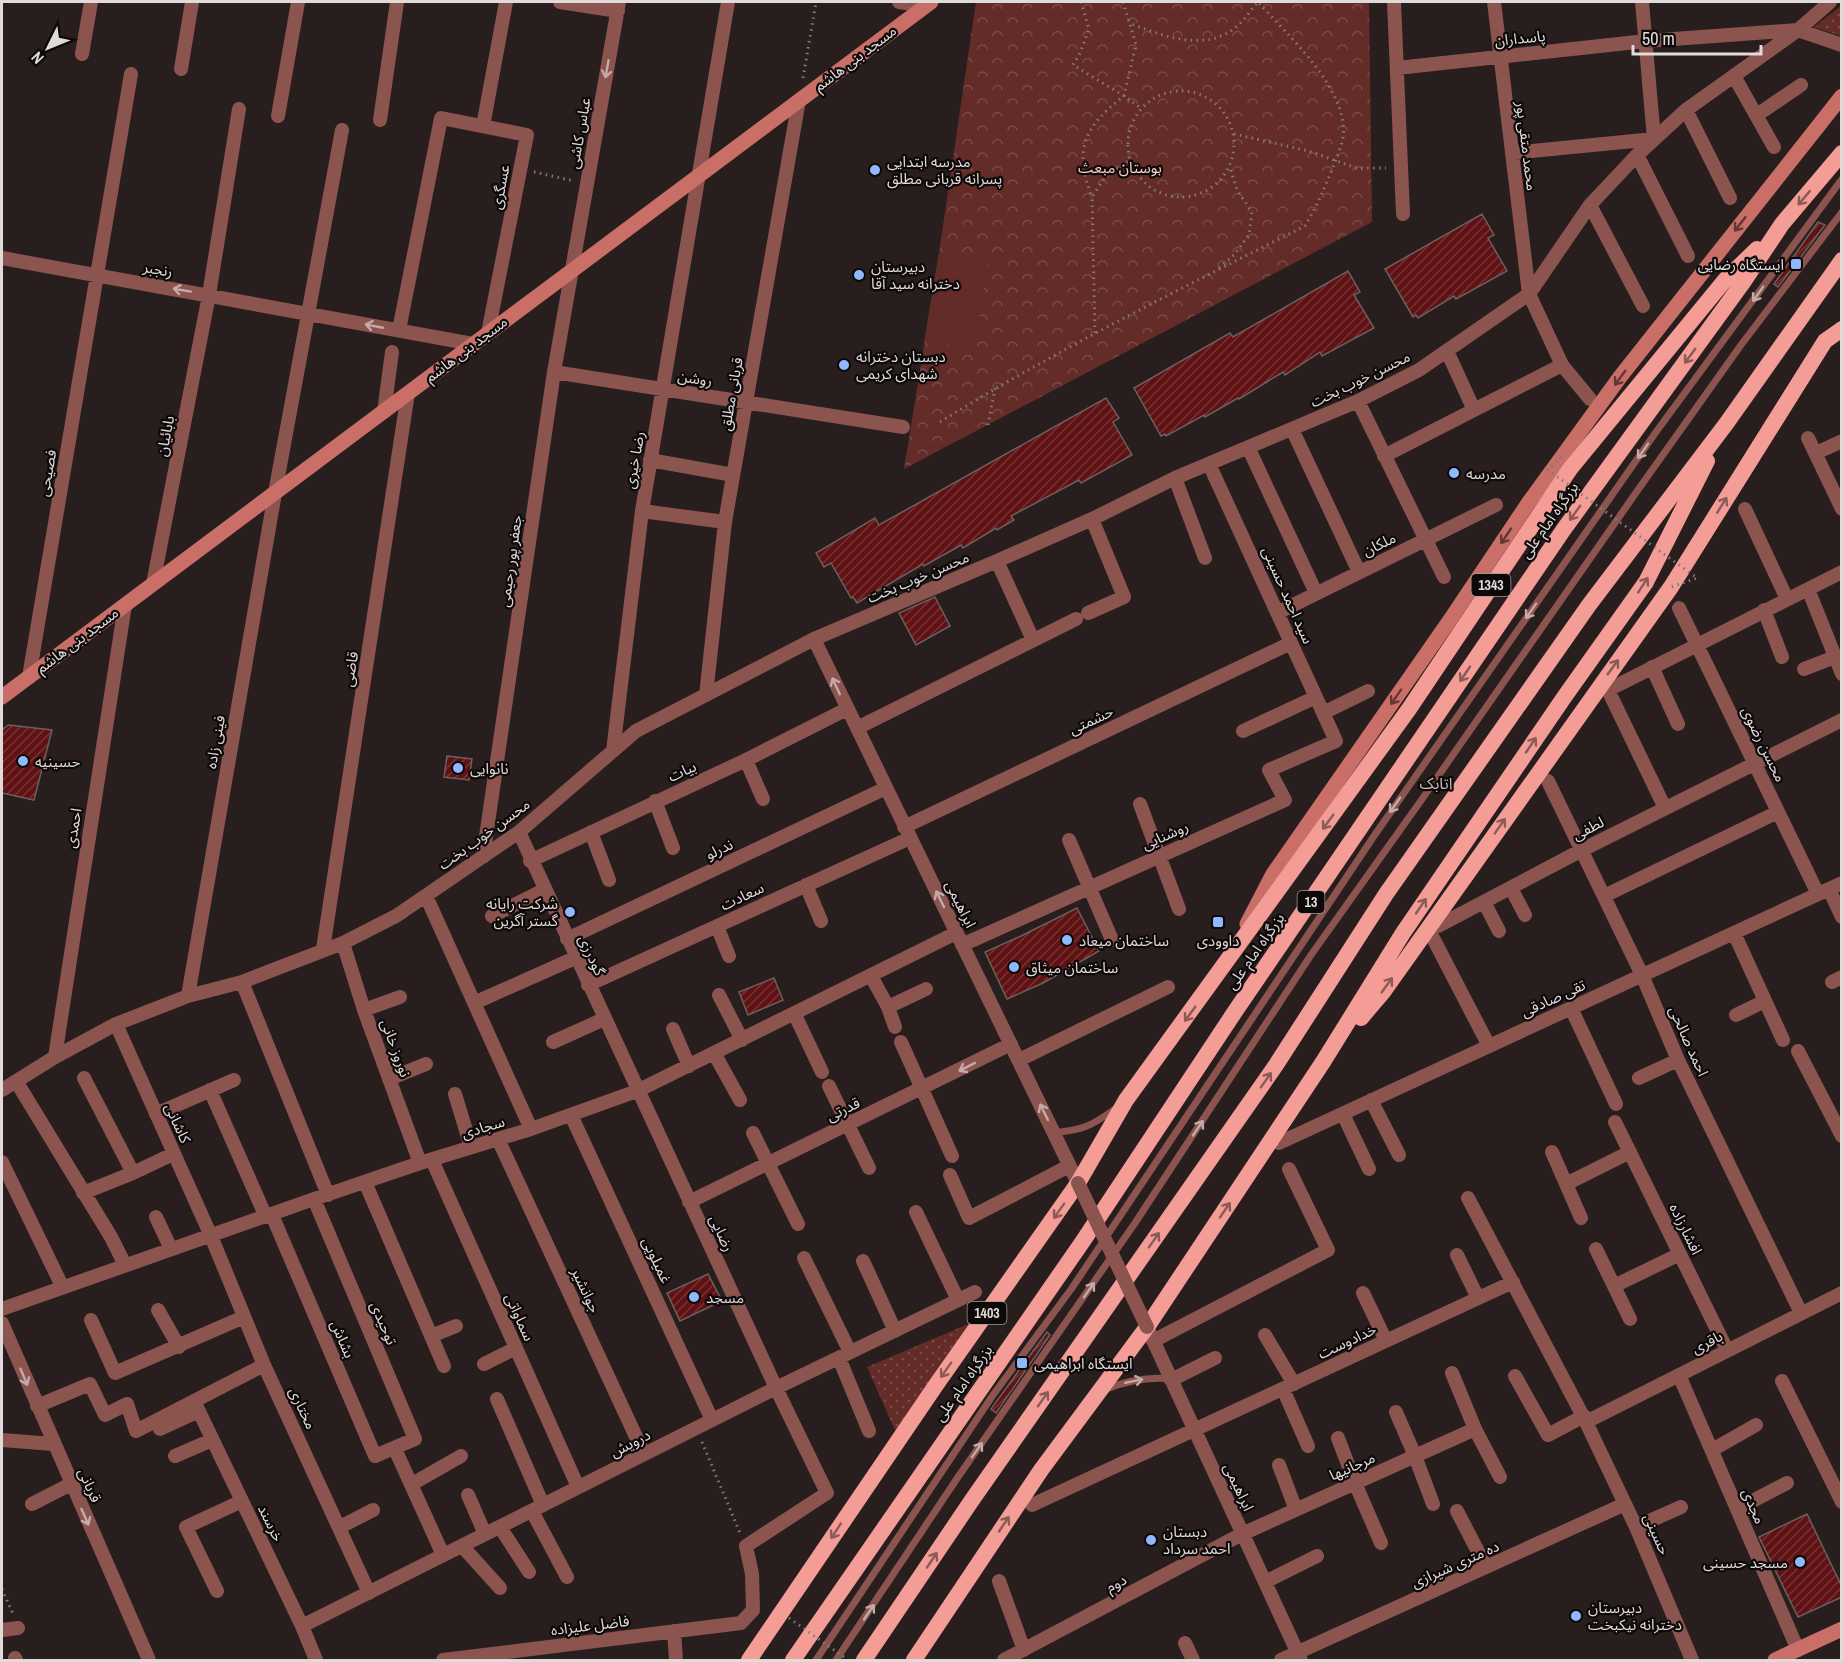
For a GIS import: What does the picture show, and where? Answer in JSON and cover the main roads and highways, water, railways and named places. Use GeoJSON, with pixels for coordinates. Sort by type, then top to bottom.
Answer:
{"type":"FeatureCollection","features":[{"type":"Feature","properties":{"kind":"highway","name":"بزرگراه امام علی"},"geometry":{"type":"LineString","coordinates":[[793,1660],[1083,1241],[1234,1013],[1564,529],[1744,281],[1782,224],[1842,153]]}},
{"type":"Feature","properties":{"kind":"highway","name":"1343"},"geometry":{"type":"LineString","coordinates":[[1225,966],[1408,709],[1570,469],[1725,280],[1782,224]]}},
{"type":"Feature","properties":{"kind":"highway"},"geometry":{"type":"LineString","coordinates":[[864,1660],[972,1500],[1276,1065],[1386,894],[1589,605],[1726,424],[1842,260]]}},
{"type":"Feature","properties":{"kind":"highway"},"geometry":{"type":"LineString","coordinates":[[1323,1062],[1383,992],[1671,587],[1825,341],[1842,329]]}},
{"type":"Feature","properties":{"kind":"highway"},"geometry":{"type":"LineString","coordinates":[[914,1660],[1041,1470],[1098,1393],[1150,1334],[1403,933],[1646,582],[1726,424]]}},
{"type":"Feature","properties":{"kind":"highway","name":"1403"},"geometry":{"type":"LineString","coordinates":[[749,1660],[922,1404],[1078,1184],[1126,1100],[1225,966]]}},
{"type":"Feature","properties":{"kind":"main road","name":"مسجد بنی هاشم"},"geometry":{"type":"LineString","coordinates":[[2,697],[928,4]]}},
{"type":"Feature","properties":{"kind":"main road"},"geometry":{"type":"LineString","coordinates":[[1225,966],[1273,874],[1529,502],[1627,368],[1842,96]]}},
{"type":"Feature","properties":{"kind":"main road"},"geometry":{"type":"LineString","coordinates":[[1775,1660],[1842,1629]]}},
{"type":"Feature","properties":{"kind":"place","name":"مدرسه ابتدایی پسرانه قربانی مطلق"},"geometry":{"type":"Point","coordinates":[875,170]}},
{"type":"Feature","properties":{"kind":"place","name":"ایستگاه رضایی"},"geometry":{"type":"Point","coordinates":[1796,264]}},
{"type":"Feature","properties":{"kind":"place","name":"دبیرستان دخترانه سید آقا"},"geometry":{"type":"Point","coordinates":[859,275]}},
{"type":"Feature","properties":{"kind":"place","name":"دبستان دخترانه شهدای کریمی"},"geometry":{"type":"Point","coordinates":[844,365]}},
{"type":"Feature","properties":{"kind":"place","name":"مدرسه"},"geometry":{"type":"Point","coordinates":[1454,473]}},
{"type":"Feature","properties":{"kind":"place","name":"حسینیه"},"geometry":{"type":"Point","coordinates":[23,761]}},
{"type":"Feature","properties":{"kind":"place","name":"نانوایی"},"geometry":{"type":"Point","coordinates":[458,768]}},
{"type":"Feature","properties":{"kind":"place","name":"شرکت رایانه گستر آگرین"},"geometry":{"type":"Point","coordinates":[570,912]}},
{"type":"Feature","properties":{"kind":"place","name":"داوودی"},"geometry":{"type":"Point","coordinates":[1218,922]}},
{"type":"Feature","properties":{"kind":"place","name":"ساختمان میعاد"},"geometry":{"type":"Point","coordinates":[1067,940]}},
{"type":"Feature","properties":{"kind":"place","name":"ساختمان میثاق"},"geometry":{"type":"Point","coordinates":[1014,967]}},
{"type":"Feature","properties":{"kind":"place","name":"مسجد"},"geometry":{"type":"Point","coordinates":[694,1297]}},
{"type":"Feature","properties":{"kind":"place","name":"ایستگاه ابراهیمی"},"geometry":{"type":"Point","coordinates":[1022,1363]}},
{"type":"Feature","properties":{"kind":"place","name":"دبستان احمد سرداد"},"geometry":{"type":"Point","coordinates":[1151,1540]}},
{"type":"Feature","properties":{"kind":"place","name":"مسجد حسینی"},"geometry":{"type":"Point","coordinates":[1800,1562]}},
{"type":"Feature","properties":{"kind":"place","name":"دبیرستان دخترانه نیکبخت"},"geometry":{"type":"Point","coordinates":[1576,1616]}},
{"type":"Feature","properties":{"kind":"district","name":"اتابک"},"geometry":{"type":"Point","coordinates":[1436,783]}},
{"type":"Feature","properties":{"kind":"park label","name":"بوستان مبعث"},"geometry":{"type":"Point","coordinates":[1120,167]}}]}
